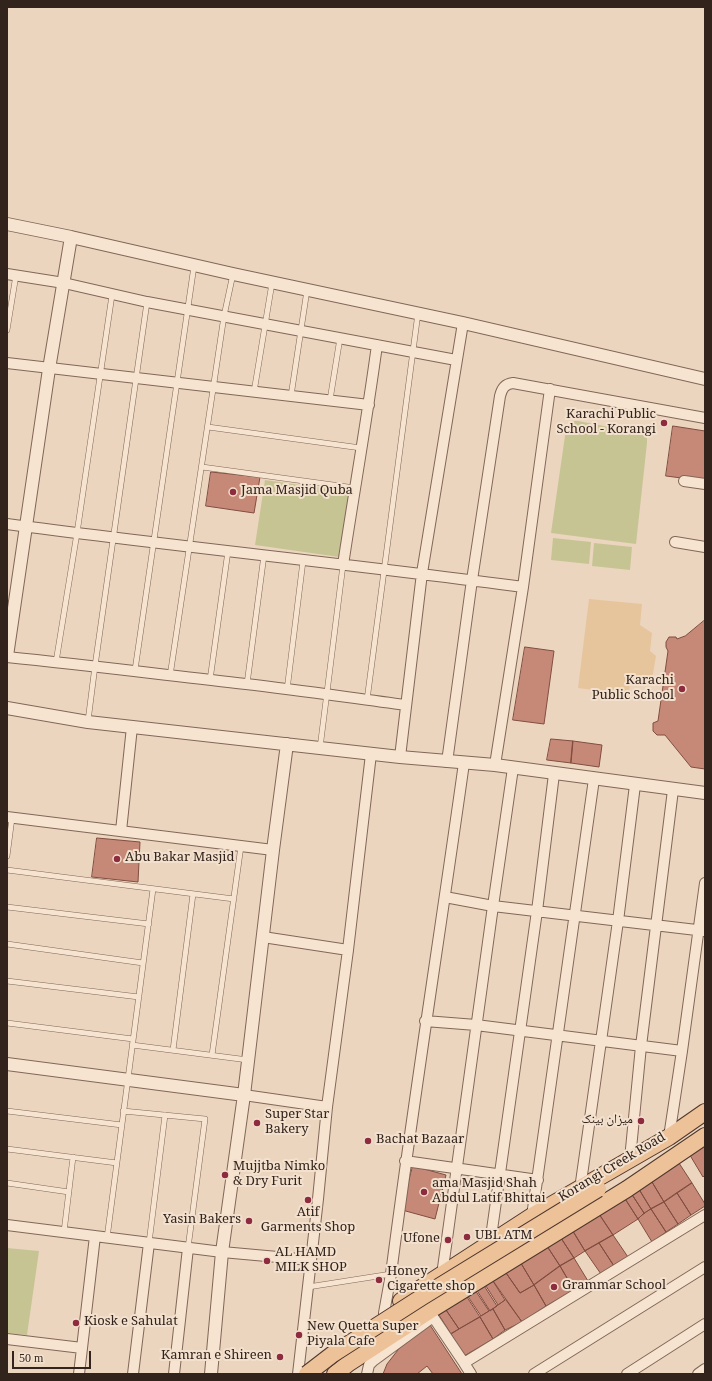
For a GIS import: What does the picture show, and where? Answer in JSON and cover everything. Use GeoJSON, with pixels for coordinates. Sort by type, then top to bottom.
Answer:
{"type":"FeatureCollection","features":[{"type":"Feature","properties":{"kind":"main road","name":"Korangi Creek Road"},"geometry":{"type":"LineString","coordinates":[[322,1374],[320,1357],[384,1312],[532,1216],[580,1190],[630,1160],[705,1112]]}},
{"type":"Feature","properties":{"kind":"main road","name":"Korangi Creek Road"},"geometry":{"type":"LineString","coordinates":[[335,1374],[348,1368],[386,1340],[431,1314],[627,1189],[705,1136]]}},
{"type":"Feature","properties":{"kind":"main road"},"geometry":{"type":"LineString","coordinates":[[307,1374],[333,1354],[422,1297],[598,1189],[616,1168]]}},
{"type":"Feature","properties":{"kind":"main road"},"geometry":{"type":"LineString","coordinates":[[598,1189],[627,1189]]}},
{"type":"Feature","properties":{"kind":"main road"},"geometry":{"type":"LineString","coordinates":[[344,1340],[348,1368]]}},
{"type":"Feature","properties":{"kind":"street"},"geometry":{"type":"LineString","coordinates":[[7,224],[463,323],[705,379]]}},
{"type":"Feature","properties":{"kind":"street"},"geometry":{"type":"LineString","coordinates":[[71,237],[7,657],[134,670],[170,676],[247,684],[406,705]]}},
{"type":"Feature","properties":{"kind":"street"},"geometry":{"type":"LineString","coordinates":[[11,274],[64,283],[187,310],[456,360]]}},
{"type":"Feature","properties":{"kind":"street"},"geometry":{"type":"LineString","coordinates":[[400,757],[422,573],[463,323]]}},
{"type":"Feature","properties":{"kind":"street"},"geometry":{"type":"LineString","coordinates":[[343,565],[369,405],[377,345]]}},
{"type":"Feature","properties":{"kind":"street"},"geometry":{"type":"LineString","coordinates":[[7,363],[100,375],[369,405]]}},
{"type":"Feature","properties":{"kind":"street"},"geometry":{"type":"LineString","coordinates":[[447,762],[472,580],[501,391],[508,384],[514,383],[705,418]]}},
{"type":"Feature","properties":{"kind":"street"},"geometry":{"type":"LineString","coordinates":[[495,765],[524,587],[550,389]]}},
{"type":"Feature","properties":{"kind":"street"},"geometry":{"type":"LineString","coordinates":[[684,481],[705,484]]}},
{"type":"Feature","properties":{"kind":"street"},"geometry":{"type":"LineString","coordinates":[[7,524],[303,561],[422,573],[524,587]]}},
{"type":"Feature","properties":{"kind":"street"},"geometry":{"type":"LineString","coordinates":[[675,542],[705,547]]}},
{"type":"Feature","properties":{"kind":"street"},"geometry":{"type":"LineString","coordinates":[[7,708],[88,722],[371,754],[447,762],[495,765],[673,790],[705,793]]}},
{"type":"Feature","properties":{"kind":"street"},"geometry":{"type":"LineString","coordinates":[[121,831],[132,727]]}},
{"type":"Feature","properties":{"kind":"street"},"geometry":{"type":"LineString","coordinates":[[211,1374],[222,1252],[244,1095],[262,937],[287,744]]}},
{"type":"Feature","properties":{"kind":"street"},"geometry":{"type":"LineString","coordinates":[[298,1374],[327,1107],[348,950],[371,754]]}},
{"type":"Feature","properties":{"kind":"street"},"geometry":{"type":"LineString","coordinates":[[386,1340],[384,1312],[391,1274],[425,1021],[445,897],[464,763]]}},
{"type":"Feature","properties":{"kind":"street"},"geometry":{"type":"LineString","coordinates":[[442,1275],[513,768]]}},
{"type":"Feature","properties":{"kind":"street"},"geometry":{"type":"LineString","coordinates":[[490,1244],[554,774]]}},
{"type":"Feature","properties":{"kind":"street"},"geometry":{"type":"LineString","coordinates":[[532,1216],[576,916],[594,779]]}},
{"type":"Feature","properties":{"kind":"street"},"geometry":{"type":"LineString","coordinates":[[580,1190],[636,785]]}},
{"type":"Feature","properties":{"kind":"street"},"geometry":{"type":"LineString","coordinates":[[630,1160],[641,1046],[673,790]]}},
{"type":"Feature","properties":{"kind":"street"},"geometry":{"type":"LineString","coordinates":[[10,818],[273,850]]}},
{"type":"Feature","properties":{"kind":"street"},"geometry":{"type":"LineString","coordinates":[[669,1136],[702,931],[705,883]]}},
{"type":"Feature","properties":{"kind":"street"},"geometry":{"type":"LineString","coordinates":[[445,897],[493,906],[702,931]]}},
{"type":"Feature","properties":{"kind":"street"},"geometry":{"type":"LineString","coordinates":[[262,937],[348,950]]}},
{"type":"Feature","properties":{"kind":"street"},"geometry":{"type":"LineString","coordinates":[[425,1021],[520,1030],[682,1051]]}},
{"type":"Feature","properties":{"kind":"street"},"geometry":{"type":"LineString","coordinates":[[7,1064],[327,1107]]}},
{"type":"Feature","properties":{"kind":"street"},"geometry":{"type":"LineString","coordinates":[[405,1161],[538,1180]]}},
{"type":"Feature","properties":{"kind":"street"},"geometry":{"type":"LineString","coordinates":[[464,1363],[705,1215]]}},
{"type":"Feature","properties":{"kind":"street"},"geometry":{"type":"LineString","coordinates":[[7,1225],[222,1252],[311,1260]]}},
{"type":"Feature","properties":{"kind":"street"},"geometry":{"type":"LineString","coordinates":[[79,1374],[95,1236]]}},
{"type":"Feature","properties":{"kind":"street"},"geometry":{"type":"LineString","coordinates":[[133,1374],[149,1243]]}},
{"type":"Feature","properties":{"kind":"street"},"geometry":{"type":"LineString","coordinates":[[174,1374],[188,1248]]}},
{"type":"Feature","properties":{"kind":"street"},"geometry":{"type":"LineString","coordinates":[[534,1374],[705,1267]]}},
{"type":"Feature","properties":{"kind":"street"},"geometry":{"type":"LineString","coordinates":[[366,1374],[369,1365],[431,1314],[471,1374]]}},
{"type":"Feature","properties":{"kind":"street"},"geometry":{"type":"LineString","coordinates":[[627,1374],[705,1324]]}},
{"type":"Feature","properties":{"kind":"street"},"geometry":{"type":"LineString","coordinates":[[7,1339],[82,1348]]}},
{"type":"Feature","properties":{"kind":"street"},"geometry":{"type":"LineString","coordinates":[[698,1374],[705,1369]]}},
{"type":"Feature","properties":{"kind":"lane"},"geometry":{"type":"LineString","coordinates":[[134,670],[194,265]]}},
{"type":"Feature","properties":{"kind":"lane"},"geometry":{"type":"LineString","coordinates":[[7,330],[11,274]]}},
{"type":"Feature","properties":{"kind":"lane"},"geometry":{"type":"LineString","coordinates":[[170,676],[224,316],[233,274]]}},
{"type":"Feature","properties":{"kind":"lane"},"geometry":{"type":"LineString","coordinates":[[254,392],[272,282]]}},
{"type":"Feature","properties":{"kind":"lane"},"geometry":{"type":"LineString","coordinates":[[292,396],[308,289]]}},
{"type":"Feature","properties":{"kind":"lane"},"geometry":{"type":"LineString","coordinates":[[56,662],[77,533],[112,294]]}},
{"type":"Feature","properties":{"kind":"lane"},"geometry":{"type":"LineString","coordinates":[[88,722],[147,302]]}},
{"type":"Feature","properties":{"kind":"lane"},"geometry":{"type":"LineString","coordinates":[[367,700],[418,314]]}},
{"type":"Feature","properties":{"kind":"lane"},"geometry":{"type":"LineString","coordinates":[[330,400],[340,338]]}},
{"type":"Feature","properties":{"kind":"lane"},"geometry":{"type":"LineString","coordinates":[[208,427],[361,448]]}},
{"type":"Feature","properties":{"kind":"lane"},"geometry":{"type":"LineString","coordinates":[[202,467],[355,488]]}},
{"type":"Feature","properties":{"kind":"lane"},"geometry":{"type":"LineString","coordinates":[[210,680],[228,551]]}},
{"type":"Feature","properties":{"kind":"lane"},"geometry":{"type":"LineString","coordinates":[[247,684],[264,555]]}},
{"type":"Feature","properties":{"kind":"lane"},"geometry":{"type":"LineString","coordinates":[[287,690],[303,561]]}},
{"type":"Feature","properties":{"kind":"lane"},"geometry":{"type":"LineString","coordinates":[[320,748],[343,565]]}},
{"type":"Feature","properties":{"kind":"lane"},"geometry":{"type":"LineString","coordinates":[[7,856],[10,818]]}},
{"type":"Feature","properties":{"kind":"lane"},"geometry":{"type":"LineString","coordinates":[[212,1055],[241,846]]}},
{"type":"Feature","properties":{"kind":"lane"},"geometry":{"type":"LineString","coordinates":[[7,870],[234,899]]}},
{"type":"Feature","properties":{"kind":"lane"},"geometry":{"type":"LineString","coordinates":[[107,1238],[153,889]]}},
{"type":"Feature","properties":{"kind":"lane"},"geometry":{"type":"LineString","coordinates":[[173,1050],[193,894]]}},
{"type":"Feature","properties":{"kind":"lane"},"geometry":{"type":"LineString","coordinates":[[7,907],[149,924]]}},
{"type":"Feature","properties":{"kind":"lane"},"geometry":{"type":"LineString","coordinates":[[7,944],[143,963]]}},
{"type":"Feature","properties":{"kind":"lane"},"geometry":{"type":"LineString","coordinates":[[7,981],[139,997]]}},
{"type":"Feature","properties":{"kind":"lane"},"geometry":{"type":"LineString","coordinates":[[7,1023],[133,1039]]}},
{"type":"Feature","properties":{"kind":"lane"},"geometry":{"type":"LineString","coordinates":[[132,1045],[248,1060]]}},
{"type":"Feature","properties":{"kind":"lane"},"geometry":{"type":"LineString","coordinates":[[7,1110],[122,1125]]}},
{"type":"Feature","properties":{"kind":"lane"},"geometry":{"type":"LineString","coordinates":[[123,1111],[205,1119],[188,1248]]}},
{"type":"Feature","properties":{"kind":"lane"},"geometry":{"type":"LineString","coordinates":[[149,1243],[165,1115]]}},
{"type":"Feature","properties":{"kind":"lane"},"geometry":{"type":"LineString","coordinates":[[7,1149],[117,1163]]}},
{"type":"Feature","properties":{"kind":"lane"},"geometry":{"type":"LineString","coordinates":[[64,1232],[73,1158]]}},
{"type":"Feature","properties":{"kind":"lane"},"geometry":{"type":"LineString","coordinates":[[7,1183],[69,1192]]}},
{"type":"Feature","properties":{"kind":"lane"},"geometry":{"type":"LineString","coordinates":[[308,1287],[391,1274]]}},
{"type":"Feature","properties":{"kind":"shaded area"},"geometry":{"type":"Polygon","coordinates":[[[574,421],[640,433],[647,438],[636,544],[551,533],[566,429],[569,424],[574,421]]]}},
{"type":"Feature","properties":{"kind":"shaded area"},"geometry":{"type":"Polygon","coordinates":[[[265,480],[349,492],[339,557],[255,545],[265,480]]]}},
{"type":"Feature","properties":{"kind":"shaded area"},"geometry":{"type":"Polygon","coordinates":[[[553,538],[591,542],[589,564],[551,560],[553,538]]]}},
{"type":"Feature","properties":{"kind":"shaded area"},"geometry":{"type":"Polygon","coordinates":[[[594,543],[632,547],[630,570],[592,566],[594,543]]]}},
{"type":"Feature","properties":{"kind":"shaded area"},"geometry":{"type":"Polygon","coordinates":[[[7,1248],[39,1251],[27,1335],[7,1333],[7,1248]]]}},
{"type":"Feature","properties":{"kind":"sand"},"geometry":{"type":"Polygon","coordinates":[[[589,599],[642,604],[640,625],[652,633],[650,651],[656,656],[651,685],[630,682],[629,695],[578,688],[589,599]]]}},
{"type":"Feature","properties":{"kind":"building"},"geometry":{"type":"Polygon","coordinates":[[[673,426],[705,431],[705,481],[666,476],[673,426]]]}},
{"type":"Feature","properties":{"kind":"building","name":"Jama Masjid Quba"},"geometry":{"type":"Polygon","coordinates":[[[211,472],[260,477],[254,513],[206,506],[211,472]]]}},
{"type":"Feature","properties":{"kind":"building"},"geometry":{"type":"Polygon","coordinates":[[[705,620],[705,769],[691,767],[665,735],[657,735],[653,731],[653,723],[658,721],[668,651],[666,642],[669,637],[676,637],[677,639],[685,636],[705,620]]]}},
{"type":"Feature","properties":{"kind":"building"},"geometry":{"type":"Polygon","coordinates":[[[525,647],[554,651],[544,724],[513,720],[525,647]]]}},
{"type":"Feature","properties":{"kind":"building"},"geometry":{"type":"Polygon","coordinates":[[[551,739],[573,741],[571,763],[547,760],[551,739]]]}},
{"type":"Feature","properties":{"kind":"building"},"geometry":{"type":"Polygon","coordinates":[[[573,741],[602,745],[599,767],[571,763],[573,741]]]}},
{"type":"Feature","properties":{"kind":"building","name":"Abu Bakar Masjid"},"geometry":{"type":"Polygon","coordinates":[[[97,838],[140,842],[138,882],[92,877],[97,838]]]}},
{"type":"Feature","properties":{"kind":"building"},"geometry":{"type":"Polygon","coordinates":[[[705,1141],[705,1175],[703,1177],[688,1152],[705,1141]]]}},
{"type":"Feature","properties":{"kind":"building"},"geometry":{"type":"Polygon","coordinates":[[[677,1160],[692,1183],[664,1202],[649,1177],[677,1160]]]}},
{"type":"Feature","properties":{"kind":"building","name":"ama Masjid Shah Abdul Latif Bhittai"},"geometry":{"type":"Polygon","coordinates":[[[413,1166],[446,1175],[435,1219],[402,1210],[413,1166]]]}},
{"type":"Feature","properties":{"kind":"building"},"geometry":{"type":"Polygon","coordinates":[[[649,1177],[664,1202],[651,1209],[637,1186],[649,1177]]]}},
{"type":"Feature","properties":{"kind":"building"},"geometry":{"type":"Polygon","coordinates":[[[692,1183],[705,1206],[691,1215],[677,1193],[692,1183]]]}},
{"type":"Feature","properties":{"kind":"building"},"geometry":{"type":"Polygon","coordinates":[[[637,1186],[651,1209],[644,1213],[629,1190],[637,1186]]]}},
{"type":"Feature","properties":{"kind":"building"},"geometry":{"type":"Polygon","coordinates":[[[629,1190],[644,1213],[638,1219],[622,1194],[629,1190]]]}},
{"type":"Feature","properties":{"kind":"building"},"geometry":{"type":"Polygon","coordinates":[[[677,1193],[691,1215],[678,1224],[664,1202],[677,1193]]]}},
{"type":"Feature","properties":{"kind":"building"},"geometry":{"type":"Polygon","coordinates":[[[622,1194],[638,1219],[613,1235],[597,1211],[622,1194]]]}},
{"type":"Feature","properties":{"kind":"building"},"geometry":{"type":"Polygon","coordinates":[[[664,1202],[678,1224],[666,1232],[651,1209],[664,1202]]]}},
{"type":"Feature","properties":{"kind":"building"},"geometry":{"type":"Polygon","coordinates":[[[651,1209],[666,1232],[652,1242],[638,1219],[651,1209]]]}},
{"type":"Feature","properties":{"kind":"building"},"geometry":{"type":"Polygon","coordinates":[[[597,1211],[613,1235],[585,1251],[571,1228],[597,1211]]]}},
{"type":"Feature","properties":{"kind":"building"},"geometry":{"type":"Polygon","coordinates":[[[571,1228],[585,1251],[574,1258],[559,1235],[571,1228]]]}},
{"type":"Feature","properties":{"kind":"building"},"geometry":{"type":"Polygon","coordinates":[[[559,1235],[574,1258],[560,1266],[545,1243],[559,1235]]]}},
{"type":"Feature","properties":{"kind":"building"},"geometry":{"type":"Polygon","coordinates":[[[613,1235],[628,1257],[614,1266],[599,1243],[613,1235]]]}},
{"type":"Feature","properties":{"kind":"building"},"geometry":{"type":"Polygon","coordinates":[[[545,1243],[560,1266],[534,1285],[519,1260],[545,1243]]]}},
{"type":"Feature","properties":{"kind":"building"},"geometry":{"type":"Polygon","coordinates":[[[599,1243],[614,1266],[601,1274],[585,1251],[599,1243]]]}},
{"type":"Feature","properties":{"kind":"building"},"geometry":{"type":"Polygon","coordinates":[[[574,1258],[588,1281],[574,1290],[560,1266],[574,1258]]]}},
{"type":"Feature","properties":{"kind":"building"},"geometry":{"type":"Polygon","coordinates":[[[519,1260],[534,1285],[520,1293],[504,1270],[519,1260]]]}},
{"type":"Feature","properties":{"kind":"building","name":"Grammar School"},"geometry":{"type":"Polygon","coordinates":[[[560,1266],[574,1290],[546,1306],[534,1285],[560,1266]]]}},
{"type":"Feature","properties":{"kind":"building"},"geometry":{"type":"Polygon","coordinates":[[[504,1270],[520,1293],[534,1285],[546,1306],[522,1322],[491,1278],[504,1270]]]}},
{"type":"Feature","properties":{"kind":"building"},"geometry":{"type":"Polygon","coordinates":[[[491,1278],[505,1300],[498,1305],[484,1283],[491,1278]]]}},
{"type":"Feature","properties":{"kind":"building"},"geometry":{"type":"Polygon","coordinates":[[[483,1284],[497,1306],[490,1311],[476,1289],[483,1284]]]}},
{"type":"Feature","properties":{"kind":"building"},"geometry":{"type":"Polygon","coordinates":[[[475,1290],[489,1311],[481,1316],[467,1295],[475,1290]]]}},
{"type":"Feature","properties":{"kind":"building"},"geometry":{"type":"Polygon","coordinates":[[[465,1294],[480,1317],[459,1329],[444,1307],[465,1294]]]}},
{"type":"Feature","properties":{"kind":"building"},"geometry":{"type":"Polygon","coordinates":[[[506,1300],[522,1322],[505,1330],[493,1309],[506,1300]]]}},
{"type":"Feature","properties":{"kind":"building"},"geometry":{"type":"Polygon","coordinates":[[[444,1307],[459,1329],[451,1334],[437,1312],[444,1307]]]}},
{"type":"Feature","properties":{"kind":"building"},"geometry":{"type":"Polygon","coordinates":[[[493,1309],[505,1330],[493,1339],[480,1317],[493,1309]]]}},
{"type":"Feature","properties":{"kind":"building"},"geometry":{"type":"Polygon","coordinates":[[[480,1317],[493,1339],[464,1356],[451,1334],[480,1317]]]}},
{"type":"Feature","properties":{"kind":"building"},"geometry":{"type":"Polygon","coordinates":[[[430,1325],[462,1374],[433,1374],[427,1366],[417,1374],[383,1374],[387,1364],[405,1341],[430,1325]]]}},
{"type":"Feature","properties":{"kind":"place","name":"Karachi Public School - Korangi"},"geometry":{"type":"Point","coordinates":[664,423]}},
{"type":"Feature","properties":{"kind":"place","name":"Jama Masjid Quba"},"geometry":{"type":"Point","coordinates":[233,492]}},
{"type":"Feature","properties":{"kind":"place","name":"Karachi Public School"},"geometry":{"type":"Point","coordinates":[682,689]}},
{"type":"Feature","properties":{"kind":"place","name":"Abu Bakar Masjid"},"geometry":{"type":"Point","coordinates":[117,859]}},
{"type":"Feature","properties":{"kind":"place","name":"میزان بینک"},"geometry":{"type":"Point","coordinates":[641,1121]}},
{"type":"Feature","properties":{"kind":"place","name":"Super Star Bakery"},"geometry":{"type":"Point","coordinates":[257,1123]}},
{"type":"Feature","properties":{"kind":"place","name":"Bachat Bazaar"},"geometry":{"type":"Point","coordinates":[368,1141]}},
{"type":"Feature","properties":{"kind":"place","name":"Mujjtba Nimko & Dry Furit"},"geometry":{"type":"Point","coordinates":[225,1175]}},
{"type":"Feature","properties":{"kind":"place","name":"ama Masjid Shah Abdul Latif Bhittai"},"geometry":{"type":"Point","coordinates":[424,1192]}},
{"type":"Feature","properties":{"kind":"place","name":"Atif Garments Shop"},"geometry":{"type":"Point","coordinates":[308,1200]}},
{"type":"Feature","properties":{"kind":"place","name":"Yasin Bakers"},"geometry":{"type":"Point","coordinates":[249,1221]}},
{"type":"Feature","properties":{"kind":"place","name":"UBL ATM"},"geometry":{"type":"Point","coordinates":[467,1237]}},
{"type":"Feature","properties":{"kind":"place","name":"Ufone"},"geometry":{"type":"Point","coordinates":[448,1240]}},
{"type":"Feature","properties":{"kind":"place","name":"AL HAMD MILK SHOP"},"geometry":{"type":"Point","coordinates":[267,1261]}},
{"type":"Feature","properties":{"kind":"place","name":"Honey Cigarette shop"},"geometry":{"type":"Point","coordinates":[379,1280]}},
{"type":"Feature","properties":{"kind":"place","name":"Grammar School"},"geometry":{"type":"Point","coordinates":[554,1287]}},
{"type":"Feature","properties":{"kind":"place","name":"Kiosk e Sahulat"},"geometry":{"type":"Point","coordinates":[76,1323]}},
{"type":"Feature","properties":{"kind":"place","name":"New Quetta Super Piyala Cafe"},"geometry":{"type":"Point","coordinates":[299,1335]}},
{"type":"Feature","properties":{"kind":"place","name":"Kamran e Shireen"},"geometry":{"type":"Point","coordinates":[280,1357]}}]}
